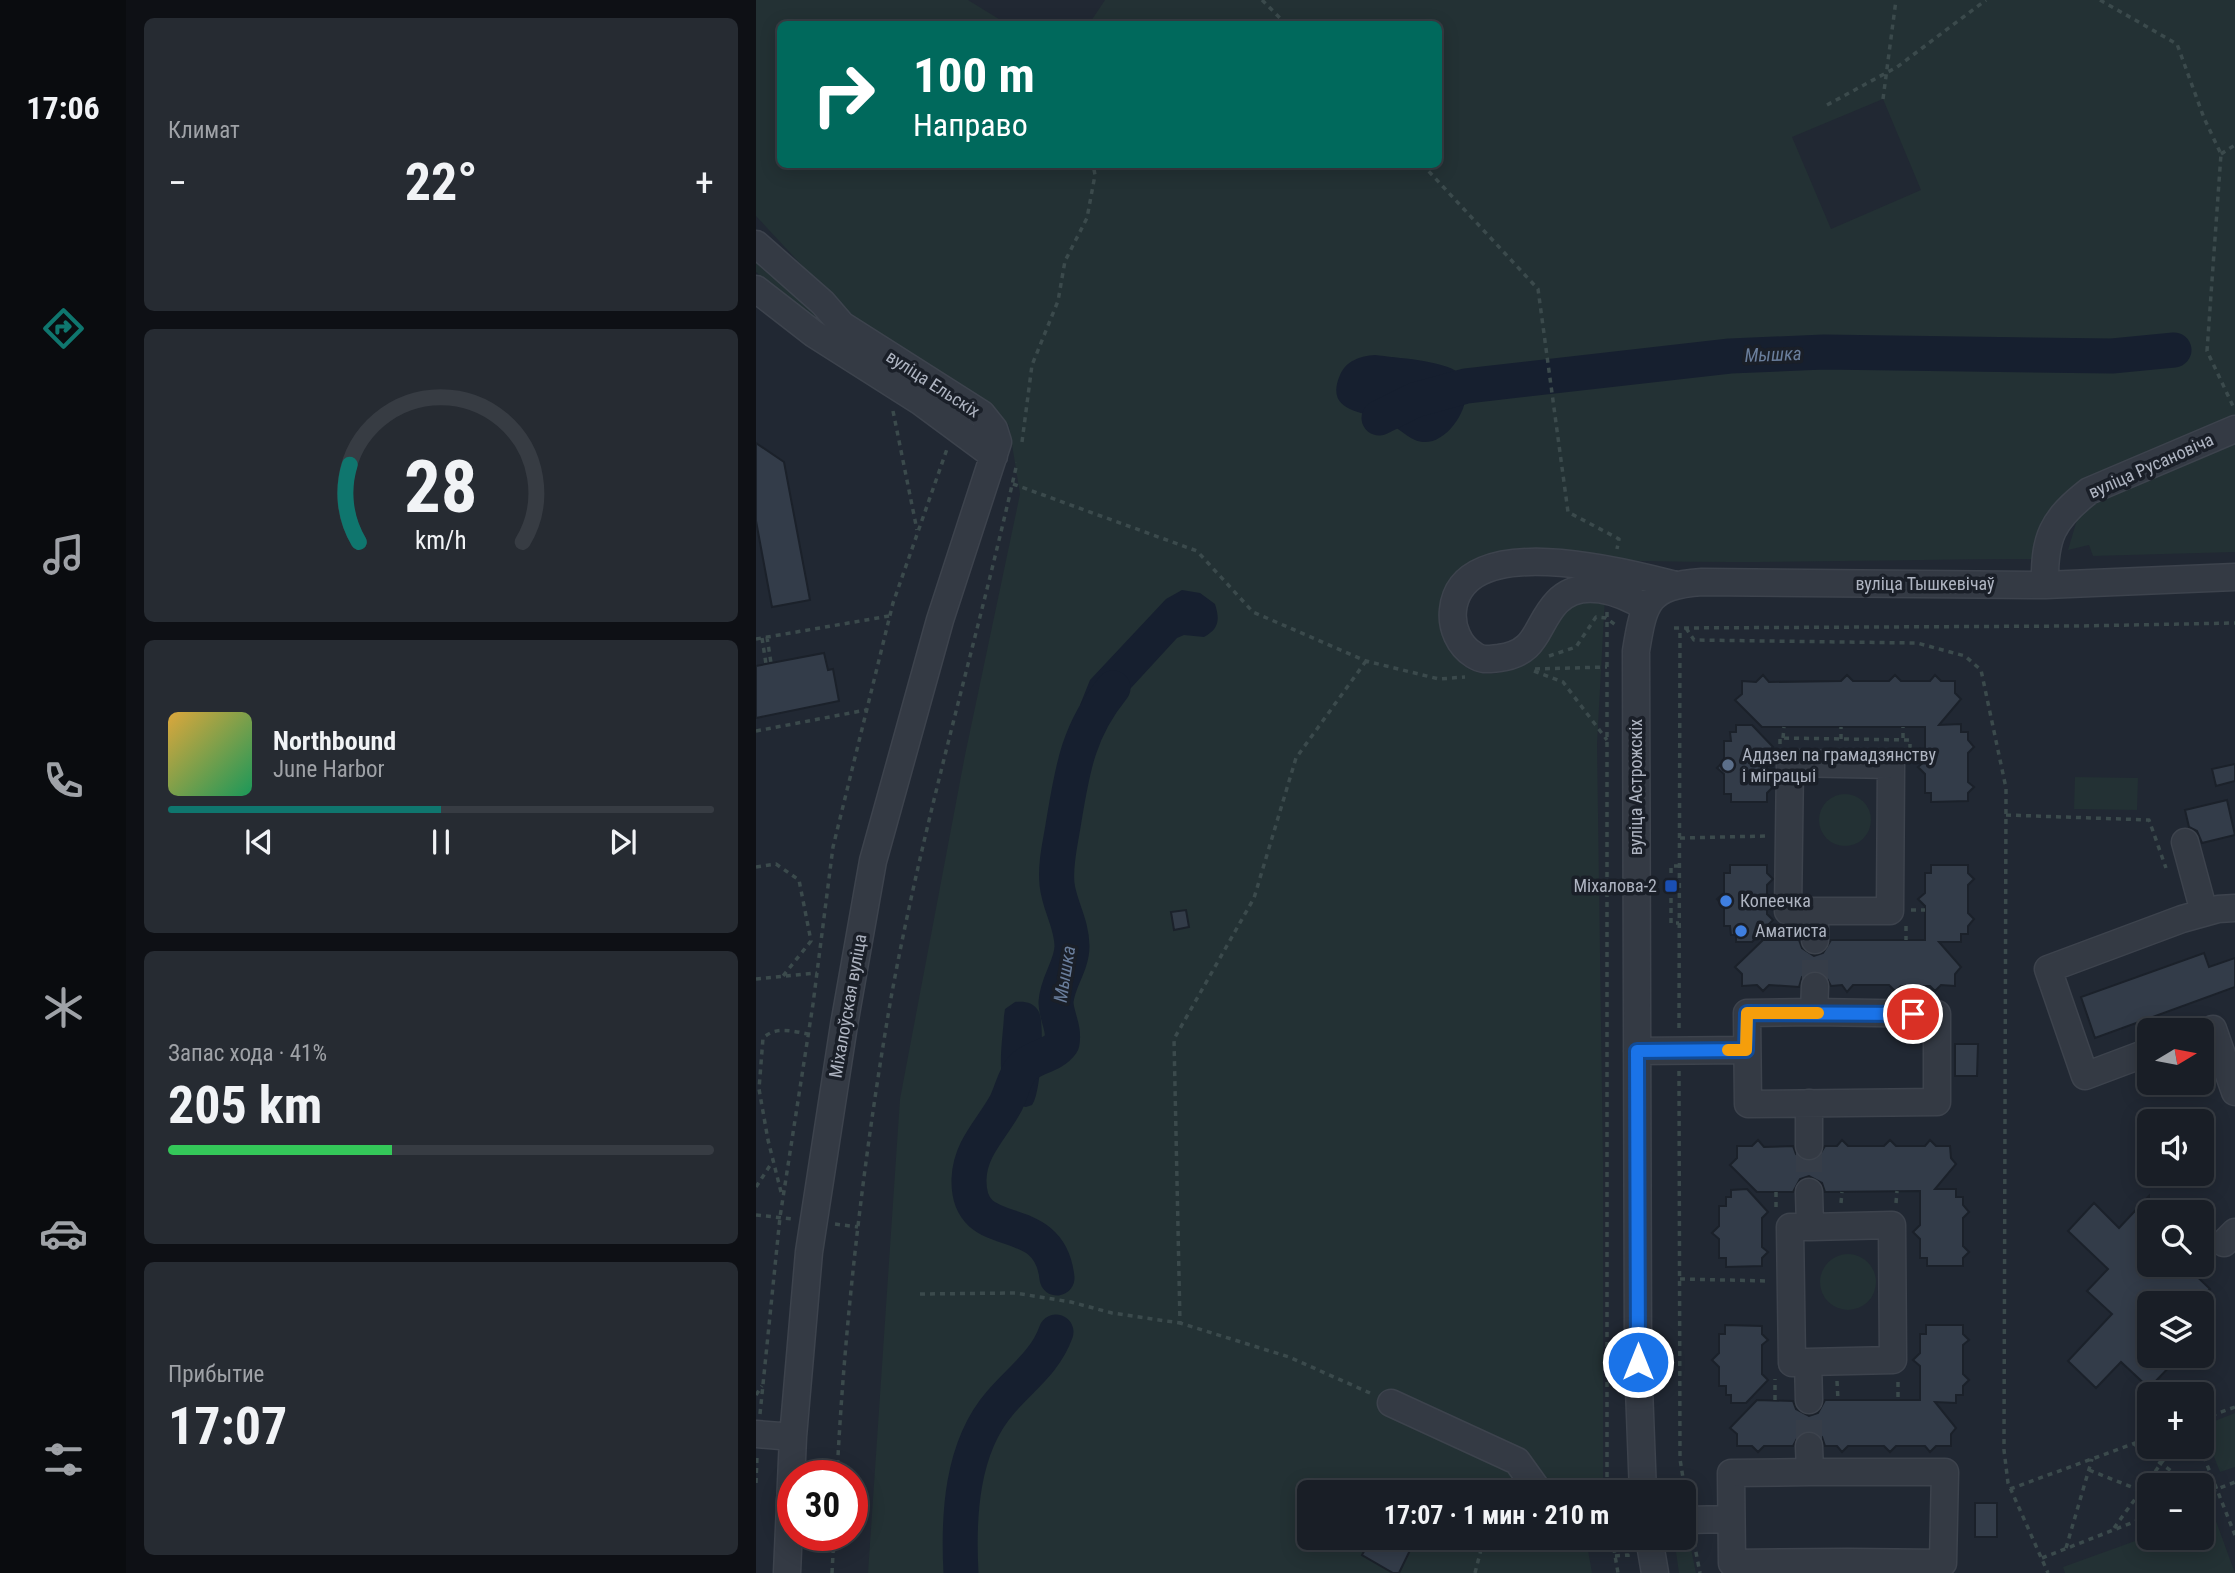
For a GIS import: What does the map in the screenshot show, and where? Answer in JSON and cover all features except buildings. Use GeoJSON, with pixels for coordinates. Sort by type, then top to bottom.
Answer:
{"type":"FeatureCollection","features":[{"type":"Feature","properties":{"kind":"street","name":"вуліца Ельскіх"},"geometry":{"type":"LineString","coordinates":[[756,244],[823,303],[842,325],[982,414],[994,429],[1006,457]]}},
{"type":"Feature","properties":{"kind":"street","name":"вуліца Ельскіх"},"geometry":{"type":"LineString","coordinates":[[756,289],[814,334],[1006,457]]}},
{"type":"Feature","properties":{"kind":"street","name":"вуліца Русановіча"},"geometry":{"type":"LineString","coordinates":[[2045,585],[2044,560],[2050,535],[2058,519],[2072,503],[2089,491],[2235,429]]}},
{"type":"Feature","properties":{"kind":"street","name":"Міхалоўская вуліца"},"geometry":{"type":"LineString","coordinates":[[787,1573],[793,1437],[813,1222],[873,861],[940,620],[1006,457]]}},
{"type":"Feature","properties":{"kind":"street","name":"вуліца Тышкевічаў"},"geometry":{"type":"LineString","coordinates":[[1634,621],[1627,596],[1595,588],[1571,593],[1558,601],[1533,642],[1506,657],[1484,660],[1472,654],[1460,642],[1452,620],[1453,605],[1474,575],[1518,562],[1560,562],[1614,569],[1672,584],[2045,585],[2235,578]]}},
{"type":"Feature","properties":{"kind":"street"},"geometry":{"type":"LineString","coordinates":[[1634,621],[1672,584]]}},
{"type":"Feature","properties":{"kind":"street","name":"вуліца Астрожскіх"},"geometry":{"type":"LineString","coordinates":[[1634,621],[1638,1362],[1643,1480]]}},
{"type":"Feature","properties":{"kind":"street"},"geometry":{"type":"LineString","coordinates":[[1790,763],[1891,765],[1891,911],[1815,911],[1788,911],[1790,763]]}},
{"type":"Feature","properties":{"kind":"street"},"geometry":{"type":"LineString","coordinates":[[2185,842],[2204,912]]}},
{"type":"Feature","properties":{"kind":"street"},"geometry":{"type":"LineString","coordinates":[[2137,1056],[2085,1076],[2048,969],[2204,912],[2235,908]]}},
{"type":"Feature","properties":{"kind":"street"},"geometry":{"type":"LineString","coordinates":[[1815,911],[1815,940]]}},
{"type":"Feature","properties":{"kind":"street"},"geometry":{"type":"LineString","coordinates":[[1814,1013],[1815,986]]}},
{"type":"Feature","properties":{"kind":"street"},"geometry":{"type":"LineString","coordinates":[[1747,1013],[1814,1013],[1937,1014],[1937,1102],[1748,1104],[1747,1013]]}},
{"type":"Feature","properties":{"kind":"street"},"geometry":{"type":"LineString","coordinates":[[2214,1032],[2235,1092]]}},
{"type":"Feature","properties":{"kind":"street"},"geometry":{"type":"LineString","coordinates":[[1637,1051],[1746,1050]]}},
{"type":"Feature","properties":{"kind":"street"},"geometry":{"type":"LineString","coordinates":[[1809,1103],[1809,1146]]}},
{"type":"Feature","properties":{"kind":"street"},"geometry":{"type":"LineString","coordinates":[[1809,1192],[1810,1227]]}},
{"type":"Feature","properties":{"kind":"street"},"geometry":{"type":"LineString","coordinates":[[1892,1225],[1893,1360],[1792,1363],[1790,1227],[1810,1227],[1892,1225]]}},
{"type":"Feature","properties":{"kind":"street"},"geometry":{"type":"LineString","coordinates":[[1808,1362],[1809,1401]]}},
{"type":"Feature","properties":{"kind":"street"},"geometry":{"type":"LineString","coordinates":[[1391,1402],[1517,1461],[1530,1480]]}},
{"type":"Feature","properties":{"kind":"street"},"geometry":{"type":"LineString","coordinates":[[757,1434],[793,1437]]}},
{"type":"Feature","properties":{"kind":"street"},"geometry":{"type":"LineString","coordinates":[[1809,1446],[1810,1472]]}},
{"type":"Feature","properties":{"kind":"street"},"geometry":{"type":"LineString","coordinates":[[1945,1472],[1943,1563],[1848,1568],[1731,1563],[1731,1519],[1731,1473],[1945,1472]]}},
{"type":"Feature","properties":{"kind":"street"},"geometry":{"type":"LineString","coordinates":[[1696,1520],[1731,1519]]}},
{"type":"Feature","properties":{"kind":"street"},"geometry":{"type":"LineString","coordinates":[[1651,1550],[1655,1573]]}},
{"type":"Feature","properties":{"kind":"path"},"geometry":{"type":"LineString","coordinates":[[1262,0],[1283,21]]}},
{"type":"Feature","properties":{"kind":"path"},"geometry":{"type":"LineString","coordinates":[[1883,99],[1896,0]]}},
{"type":"Feature","properties":{"kind":"path"},"geometry":{"type":"LineString","coordinates":[[1827,105],[1886,73],[1986,0]]}},
{"type":"Feature","properties":{"kind":"path"},"geometry":{"type":"LineString","coordinates":[[2100,0],[2177,44],[2204,118],[2221,154],[2207,351],[2235,411]]}},
{"type":"Feature","properties":{"kind":"path"},"geometry":{"type":"LineString","coordinates":[[2221,154],[2235,145]]}},
{"type":"Feature","properties":{"kind":"path"},"geometry":{"type":"LineString","coordinates":[[1021,445],[1032,365],[1058,301],[1065,261],[1087,218],[1095,175],[1094,168]]}},
{"type":"Feature","properties":{"kind":"path"},"geometry":{"type":"LineString","coordinates":[[1426,168],[1538,289],[1568,512],[1619,539],[1614,569]]}},
{"type":"Feature","properties":{"kind":"path"},"geometry":{"type":"LineString","coordinates":[[893,410],[918,532]]}},
{"type":"Feature","properties":{"kind":"path"},"geometry":{"type":"LineString","coordinates":[[756,1483],[757,1434],[780,1217],[833,847],[890,616],[948,447]]}},
{"type":"Feature","properties":{"kind":"path"},"geometry":{"type":"LineString","coordinates":[[838,1460],[858,1227],[891,998],[933,804],[1013,484],[1006,457]]}},
{"type":"Feature","properties":{"kind":"path"},"geometry":{"type":"LineString","coordinates":[[1013,484],[1197,551],[1253,612],[1366,661],[1439,679],[1477,677]]}},
{"type":"Feature","properties":{"kind":"path"},"geometry":{"type":"LineString","coordinates":[[761,638],[890,616]]}},
{"type":"Feature","properties":{"kind":"path"},"geometry":{"type":"LineString","coordinates":[[1545,657],[1576,647],[1596,617],[1634,621]]}},
{"type":"Feature","properties":{"kind":"path"},"geometry":{"type":"LineString","coordinates":[[1606,618],[1607,1480]]}},
{"type":"Feature","properties":{"kind":"path"},"geometry":{"type":"LineString","coordinates":[[1682,1480],[1680,1459],[1677,628],[2235,623]]}},
{"type":"Feature","properties":{"kind":"path"},"geometry":{"type":"LineString","coordinates":[[1686,628],[1694,640],[1917,643],[1965,656],[1981,670],[2006,788],[2004,1450],[2010,1489],[2048,1573]]}},
{"type":"Feature","properties":{"kind":"path"},"geometry":{"type":"LineString","coordinates":[[761,638],[770,652],[770,663],[761,638]]}},
{"type":"Feature","properties":{"kind":"path"},"geometry":{"type":"LineString","coordinates":[[1180,1323],[1174,1039],[1254,898],[1296,758],[1366,661]]}},
{"type":"Feature","properties":{"kind":"path"},"geometry":{"type":"LineString","coordinates":[[1528,669],[1536,663]]}},
{"type":"Feature","properties":{"kind":"path"},"geometry":{"type":"LineString","coordinates":[[1528,669],[1607,667]]}},
{"type":"Feature","properties":{"kind":"path"},"geometry":{"type":"LineString","coordinates":[[1528,669],[1563,682],[1607,740]]}},
{"type":"Feature","properties":{"kind":"path"},"geometry":{"type":"LineString","coordinates":[[756,731],[866,710]]}},
{"type":"Feature","properties":{"kind":"path"},"geometry":{"type":"LineString","coordinates":[[1903,726],[1903,739]]}},
{"type":"Feature","properties":{"kind":"path"},"geometry":{"type":"LineString","coordinates":[[1780,748],[1784,727]]}},
{"type":"Feature","properties":{"kind":"path"},"geometry":{"type":"LineString","coordinates":[[1841,727],[1841,739]]}},
{"type":"Feature","properties":{"kind":"path"},"geometry":{"type":"LineString","coordinates":[[1783,738],[1903,739],[1910,740],[1910,758],[1925,758]]}},
{"type":"Feature","properties":{"kind":"path"},"geometry":{"type":"LineString","coordinates":[[2006,815],[2148,820],[2166,868]]}},
{"type":"Feature","properties":{"kind":"path"},"geometry":{"type":"LineString","coordinates":[[1679,838],[1768,836]]}},
{"type":"Feature","properties":{"kind":"path"},"geometry":{"type":"LineString","coordinates":[[756,867],[776,864],[799,880],[811,941],[783,976]]}},
{"type":"Feature","properties":{"kind":"path"},"geometry":{"type":"LineString","coordinates":[[1679,866],[1671,866],[1671,923],[1679,923]]}},
{"type":"Feature","properties":{"kind":"path"},"geometry":{"type":"LineString","coordinates":[[1906,910],[1925,910]]}},
{"type":"Feature","properties":{"kind":"path"},"geometry":{"type":"LineString","coordinates":[[1906,924],[1906,940]]}},
{"type":"Feature","properties":{"kind":"path"},"geometry":{"type":"LineString","coordinates":[[756,979],[817,973]]}},
{"type":"Feature","properties":{"kind":"path"},"geometry":{"type":"LineString","coordinates":[[783,1197],[759,1089],[763,1038],[778,1030],[808,1034]]}},
{"type":"Feature","properties":{"kind":"path"},"geometry":{"type":"LineString","coordinates":[[756,1112],[764,1117]]}},
{"type":"Feature","properties":{"kind":"path"},"geometry":{"type":"LineString","coordinates":[[756,1187],[773,1161]]}},
{"type":"Feature","properties":{"kind":"path"},"geometry":{"type":"LineString","coordinates":[[1896,1206],[1897,1191]]}},
{"type":"Feature","properties":{"kind":"path"},"geometry":{"type":"LineString","coordinates":[[1842,1192],[1842,1206]]}},
{"type":"Feature","properties":{"kind":"path"},"geometry":{"type":"LineString","coordinates":[[756,1215],[780,1217]]}},
{"type":"Feature","properties":{"kind":"path"},"geometry":{"type":"LineString","coordinates":[[1680,1279],[1776,1281]]}},
{"type":"Feature","properties":{"kind":"path"},"geometry":{"type":"LineString","coordinates":[[920,1294],[957,1291],[1015,1293],[1070,1302],[1112,1313],[1180,1323],[1289,1357],[1391,1402]]}},
{"type":"Feature","properties":{"kind":"path"},"geometry":{"type":"LineString","coordinates":[[1898,1373],[1898,1401]]}},
{"type":"Feature","properties":{"kind":"path"},"geometry":{"type":"LineString","coordinates":[[1837,1374],[1838,1400]]}},
{"type":"Feature","properties":{"kind":"path"},"geometry":{"type":"LineString","coordinates":[[756,1395],[763,1384]]}},
{"type":"Feature","properties":{"kind":"path"},"geometry":{"type":"LineString","coordinates":[[2214,1415],[2235,1407]]}},
{"type":"Feature","properties":{"kind":"path"},"geometry":{"type":"LineString","coordinates":[[2010,1489],[2137,1443]]}},
{"type":"Feature","properties":{"kind":"path"},"geometry":{"type":"LineString","coordinates":[[2134,1444],[2174,1473]]}},
{"type":"Feature","properties":{"kind":"path"},"geometry":{"type":"LineString","coordinates":[[2066,1548],[2092,1459]]}},
{"type":"Feature","properties":{"kind":"path"},"geometry":{"type":"LineString","coordinates":[[2154,1473],[2165,1459]]}},
{"type":"Feature","properties":{"kind":"path"},"geometry":{"type":"LineString","coordinates":[[2205,1459],[2235,1535]]}},
{"type":"Feature","properties":{"kind":"path"},"geometry":{"type":"LineString","coordinates":[[2089,1470],[2137,1489]]}},
{"type":"Feature","properties":{"kind":"path"},"geometry":{"type":"LineString","coordinates":[[2214,1490],[2235,1482]]}},
{"type":"Feature","properties":{"kind":"path"},"geometry":{"type":"LineString","coordinates":[[2113,1530],[2137,1497]]}},
{"type":"Feature","properties":{"kind":"path"},"geometry":{"type":"LineString","coordinates":[[2042,1558],[2137,1521]]}},
{"type":"Feature","properties":{"kind":"path"},"geometry":{"type":"LineString","coordinates":[[1475,1573],[1481,1550]]}},
{"type":"Feature","properties":{"kind":"path"},"geometry":{"type":"LineString","coordinates":[[1614,1550],[1618,1573]]}},
{"type":"Feature","properties":{"kind":"path"},"geometry":{"type":"LineString","coordinates":[[1694,1550],[1700,1573]]}},
{"type":"Feature","properties":{"kind":"path"},"geometry":{"type":"LineString","coordinates":[[832,1573],[833,1551]]}},
{"type":"Feature","properties":{"kind":"path"},"geometry":{"type":"LineString","coordinates":[[1615,1556],[1628,1555]]}},
{"type":"Feature","properties":{"kind":"shaded area"},"geometry":{"type":"Polygon","coordinates":[[[756,0],[968,0],[1002,21],[777,21],[777,168],[1442,168],[1442,21],[1091,21],[1105,0],[2235,0],[2235,417],[2074,485],[2047,516],[2038,559],[1691,562],[1629,560],[1570,552],[1535,551],[1477,563],[1454,577],[1447,587],[1441,613],[1448,644],[1463,665],[1485,673],[1512,669],[1531,658],[1574,599],[1605,597],[1597,744],[1603,1162],[1603,1480],[1297,1480],[1297,1550],[1588,1550],[1592,1573],[868,1573],[900,1099],[965,755],[1020,494],[1009,426],[998,411],[860,328],[756,216],[756,0]],[[1883,99],[1792,137],[1831,229],[1921,190],[1883,99]]]}},
{"type":"Feature","properties":{"kind":"shaded area"},"geometry":{"type":"Polygon","coordinates":[[[756,255],[824,322],[815,323],[756,272],[756,255]]]}},
{"type":"Feature","properties":{"kind":"shaded area"},"geometry":{"type":"Polygon","coordinates":[[[2235,437],[2235,552],[2093,556],[2089,545],[2068,550],[2079,513],[2094,500],[2235,437]]]}},
{"type":"Feature","properties":{"kind":"shaded area"},"geometry":{"type":"Polygon","coordinates":[[[2075,777],[2138,778],[2137,810],[2074,809],[2075,777]]]}},
{"type":"Feature","properties":{"kind":"shaded area"},"geometry":{"type":"Polygon","coordinates":[[[1845,794],[1855,796],[1863,802],[1869,810],[1869,830],[1863,838],[1855,844],[1845,846],[1835,844],[1827,838],[1821,830],[1819,820],[1821,810],[1827,802],[1835,796],[1845,794]]]}},
{"type":"Feature","properties":{"kind":"shaded area"},"geometry":{"type":"Polygon","coordinates":[[[1842,1254],[1854,1254],[1864,1258],[1872,1266],[1876,1282],[1872,1298],[1864,1306],[1854,1310],[1842,1310],[1832,1306],[1824,1298],[1820,1288],[1820,1276],[1824,1266],[1832,1258],[1842,1254]]]}},
{"type":"Feature","properties":{"kind":"shaded area"},"geometry":{"type":"Polygon","coordinates":[[[2235,1413],[2235,1467],[2220,1472],[2214,1457],[2214,1421],[2235,1413]]]}},
{"type":"Feature","properties":{"kind":"shaded area"},"geometry":{"type":"Polygon","coordinates":[[[2214,1516],[2235,1573],[2065,1573],[2063,1567],[2137,1540],[2137,1550],[2214,1550],[2214,1516]]]}},
{"type":"Feature","properties":{"kind":"shaded area"},"geometry":{"type":"Polygon","coordinates":[[[1676,1550],[1691,1550],[1696,1573],[1679,1573],[1676,1550]]]}},
{"type":"Feature","properties":{"kind":"water"},"geometry":{"type":"Polygon","coordinates":[[[1375,355],[1431,362],[1459,373],[1465,382],[1464,407],[1449,430],[1439,438],[1427,442],[1415,440],[1387,422],[1356,412],[1341,403],[1336,387],[1343,370],[1354,360],[1375,355]]]}},
{"type":"Feature","properties":{"kind":"water"},"geometry":{"type":"Polygon","coordinates":[[[1182,590],[1200,593],[1215,604],[1218,619],[1215,627],[1204,637],[1184,635],[1177,638],[1097,725],[1089,727],[1083,723],[1080,705],[1090,680],[1166,599],[1182,590]]]}},
{"type":"Feature","properties":{"kind":"water"},"geometry":{"type":"Polygon","coordinates":[[[1015,1002],[1032,1004],[1041,1019],[1038,1088],[1032,1105],[1026,1107],[1015,1103],[1007,1095],[1001,1070],[1005,1009],[1015,1002]]]}},
{"type":"Feature","properties":{"kind":"waterway","name":"Мышка"},"geometry":{"type":"LineString","coordinates":[[1379,418],[1415,400],[1466,386],[1730,356],[1824,352],[2112,356],[2174,350]]}},
{"type":"Feature","properties":{"kind":"waterway","name":"Мышка"},"geometry":{"type":"LineString","coordinates":[[1057,1278],[1051,1256],[1040,1241],[981,1213],[972,1200],[970,1168],[977,1148],[1006,1103],[1019,1072],[1027,1064],[1053,1051],[1062,1043],[1056,1002],[1072,946],[1057,884],[1058,855],[1078,753],[1091,721],[1113,688]]}},
{"type":"Feature","properties":{"kind":"waterway","name":"Мышка"},"geometry":{"type":"LineString","coordinates":[[961,1573],[962,1506],[977,1441],[1000,1403],[1045,1353],[1056,1332]]}},
{"type":"Feature","properties":{"kind":"tunnel"},"geometry":{"type":"LineString","coordinates":[[1815,940],[1815,986]]}},
{"type":"Feature","properties":{"kind":"tunnel"},"geometry":{"type":"LineString","coordinates":[[1809,1146],[1809,1192]]}},
{"type":"Feature","properties":{"kind":"tunnel"},"geometry":{"type":"LineString","coordinates":[[1809,1400],[1809,1446]]}},
{"type":"Feature","properties":{"kind":"slow traffic"},"geometry":{"type":"LineString","coordinates":[[1728,1050],[1746,1050],[1747,1013],[1818,1013]]}},
{"type":"Feature","properties":{"kind":"place","name":"Аддзел па грамадзянству і міграцыі"},"geometry":{"type":"Point","coordinates":[1728,765]}},
{"type":"Feature","properties":{"kind":"place","name":"Міхалова-2"},"geometry":{"type":"Point","coordinates":[1671,886]}},
{"type":"Feature","properties":{"kind":"place","name":"Копеечка"},"geometry":{"type":"Point","coordinates":[1726,901]}},
{"type":"Feature","properties":{"kind":"place","name":"Аматиста"},"geometry":{"type":"Point","coordinates":[1741,931]}},
{"type":"Feature","properties":{"kind":"route"},"geometry":{"type":"LineString","coordinates":[[1638,1362],[1637,1051],[1746,1050],[1747,1013],[1913,1014]]}}]}
